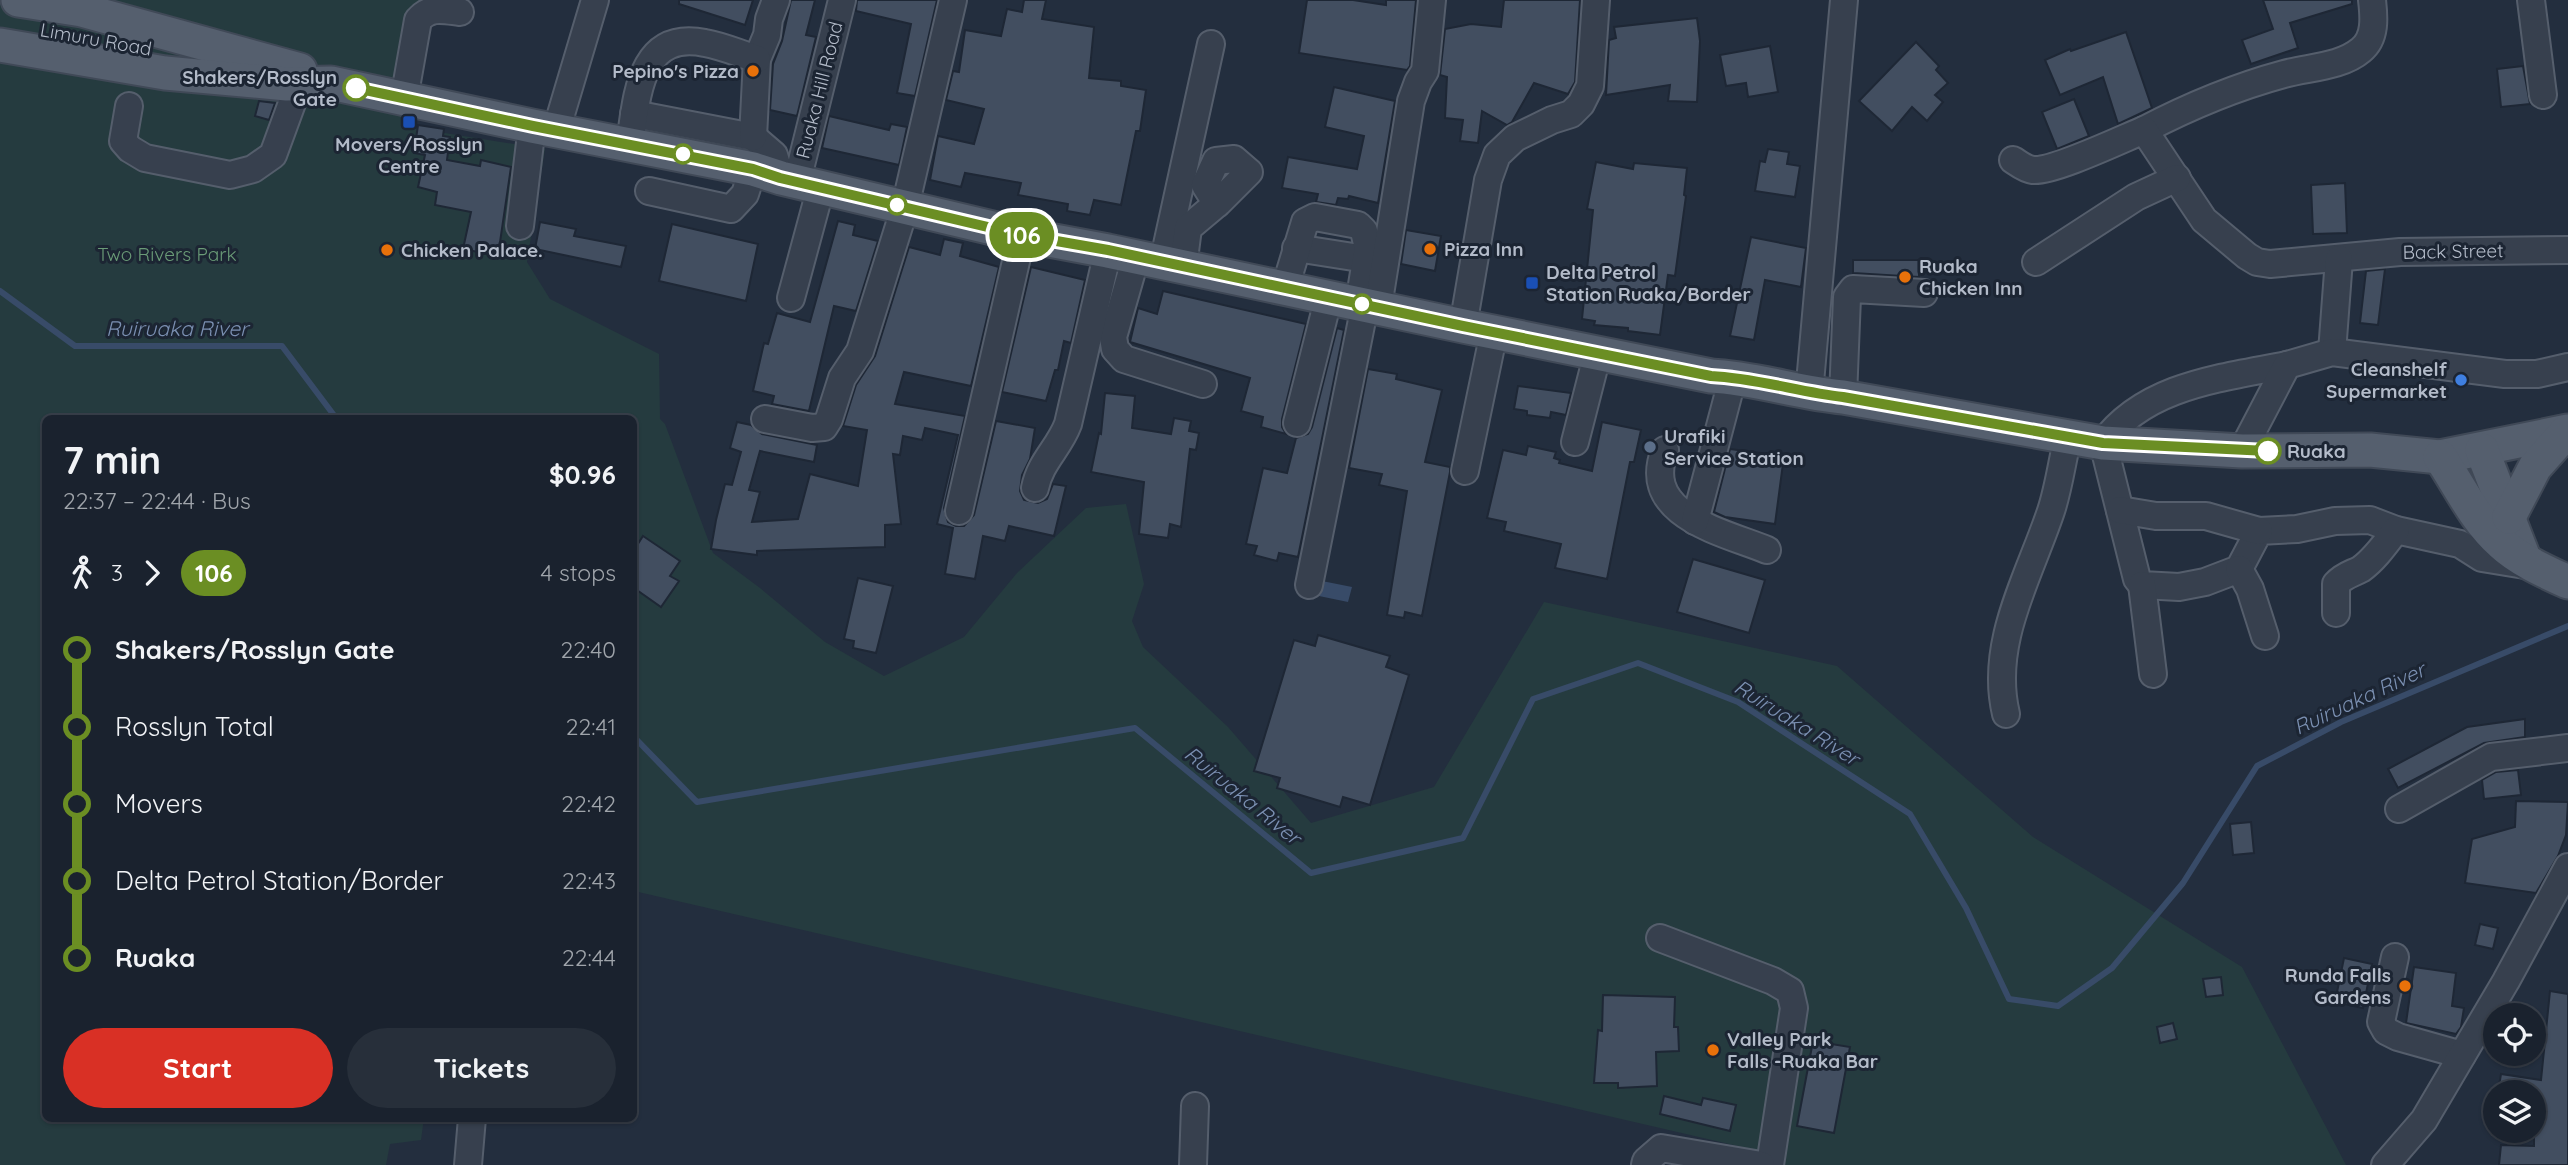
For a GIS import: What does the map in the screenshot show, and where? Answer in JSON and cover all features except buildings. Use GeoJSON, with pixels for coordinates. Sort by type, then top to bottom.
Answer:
{"type":"FeatureCollection","features":[{"type":"Feature","properties":{"kind":"main road","name":"Limuru Road"},"geometry":{"type":"LineString","coordinates":[[18,0],[67,5],[317,74],[315,83]]}},
{"type":"Feature","properties":{"kind":"main road","name":"Limuru Road"},"geometry":{"type":"LineString","coordinates":[[0,22],[172,53],[545,128],[632,128],[905,207],[1022,235],[1711,376],[1732,377],[1809,394],[1843,397],[2103,443],[2242,451],[2370,450],[2440,457],[2567,431]]}},
{"type":"Feature","properties":{"kind":"main road","name":"Limuru Road"},"geometry":{"type":"LineString","coordinates":[[0,45],[165,73],[315,83]]}},
{"type":"Feature","properties":{"kind":"main road"},"geometry":{"type":"LineString","coordinates":[[2509,517],[2535,467],[2567,431]]}},
{"type":"Feature","properties":{"kind":"main road"},"geometry":{"type":"LineString","coordinates":[[2482,450],[2509,517],[2544,570]]}},
{"type":"Feature","properties":{"kind":"main road"},"geometry":{"type":"LineString","coordinates":[[2440,457],[2482,521],[2501,544],[2544,570]]}},
{"type":"Feature","properties":{"kind":"street"},"geometry":{"type":"LineString","coordinates":[[520,226],[545,128],[595,0]]}},
{"type":"Feature","properties":{"kind":"street"},"geometry":{"type":"LineString","coordinates":[[776,0],[767,35],[757,59],[781,170],[791,298]]}},
{"type":"Feature","properties":{"kind":"street","name":"Ruaka Hill Road"},"geometry":{"type":"LineString","coordinates":[[781,170],[842,0]]}},
{"type":"Feature","properties":{"kind":"street"},"geometry":{"type":"LineString","coordinates":[[765,419],[812,428],[824,427],[842,379],[860,351],[905,207],[953,0]]}},
{"type":"Feature","properties":{"kind":"street"},"geometry":{"type":"LineString","coordinates":[[1297,423],[1358,303],[1411,100],[1425,71],[1432,0]]}},
{"type":"Feature","properties":{"kind":"street"},"geometry":{"type":"LineString","coordinates":[[1465,471],[1488,180],[1497,155],[1515,138],[1571,114],[1581,104],[1590,86],[1596,0]]}},
{"type":"Feature","properties":{"kind":"street"},"geometry":{"type":"LineString","coordinates":[[1809,394],[1844,0]]}},
{"type":"Feature","properties":{"kind":"street"},"geometry":{"type":"LineString","coordinates":[[2013,160],[2033,170],[2044,169],[2144,130],[2228,92],[2286,73],[2332,64],[2361,51],[2372,36],[2372,0]]}},
{"type":"Feature","properties":{"kind":"street"},"geometry":{"type":"LineString","coordinates":[[2531,0],[2543,95]]}},
{"type":"Feature","properties":{"kind":"street"},"geometry":{"type":"LineString","coordinates":[[404,99],[418,20],[432,9],[460,12]]}},
{"type":"Feature","properties":{"kind":"street"},"geometry":{"type":"LineString","coordinates":[[632,128],[643,73],[651,59],[663,48],[682,43],[704,43],[757,59]]}},
{"type":"Feature","properties":{"kind":"street"},"geometry":{"type":"LineString","coordinates":[[1203,384],[1124,359],[1115,349],[1113,337],[1147,259],[1211,44]]}},
{"type":"Feature","properties":{"kind":"street"},"geometry":{"type":"LineString","coordinates":[[129,106],[123,141],[137,155],[230,175],[253,169],[273,155],[315,83]]}},
{"type":"Feature","properties":{"kind":"street","name":"Back Street"},"geometry":{"type":"LineString","coordinates":[[2144,130],[2204,220],[2257,262],[2270,264],[2452,249],[2568,250]]}},
{"type":"Feature","properties":{"kind":"street"},"geometry":{"type":"LineString","coordinates":[[649,191],[731,209],[745,194],[781,170]]}},
{"type":"Feature","properties":{"kind":"street"},"geometry":{"type":"LineString","coordinates":[[2036,262],[2136,197],[2176,178]]}},
{"type":"Feature","properties":{"kind":"street"},"geometry":{"type":"LineString","coordinates":[[1035,488],[1037,474],[1062,438],[1147,259],[1217,204]]}},
{"type":"Feature","properties":{"kind":"street"},"geometry":{"type":"LineString","coordinates":[[959,511],[1022,235]]}},
{"type":"Feature","properties":{"kind":"street"},"geometry":{"type":"LineString","coordinates":[[1285,288],[1296,248],[1366,259],[1309,585]]}},
{"type":"Feature","properties":{"kind":"street"},"geometry":{"type":"LineString","coordinates":[[2332,352],[2339,259]]}},
{"type":"Feature","properties":{"kind":"street"},"geometry":{"type":"LineString","coordinates":[[1843,397],[1845,306],[1853,289],[1924,293]]}},
{"type":"Feature","properties":{"kind":"street"},"geometry":{"type":"LineString","coordinates":[[1575,442],[1598,352]]}},
{"type":"Feature","properties":{"kind":"street"},"geometry":{"type":"LineString","coordinates":[[2153,674],[2142,585],[2137,579],[2103,443],[2113,428],[2133,412],[2164,395],[2205,381],[2287,365],[2332,352],[2505,374],[2537,374],[2568,367]]}},
{"type":"Feature","properties":{"kind":"street"},"geometry":{"type":"LineString","coordinates":[[2242,451],[2287,365]]}},
{"type":"Feature","properties":{"kind":"street"},"geometry":{"type":"LineString","coordinates":[[1695,521],[1732,377]]}},
{"type":"Feature","properties":{"kind":"street"},"geometry":{"type":"LineString","coordinates":[[2006,714],[2001,696],[2000,671],[2004,650],[2023,585],[2052,508],[2068,437]]}},
{"type":"Feature","properties":{"kind":"street"},"geometry":{"type":"LineString","coordinates":[[1665,450],[1659,473],[1662,491],[1681,512],[1695,521],[1767,550]]}},
{"type":"Feature","properties":{"kind":"street"},"geometry":{"type":"LineString","coordinates":[[2120,510],[2156,516],[2206,516],[2259,531],[2335,521],[2370,520],[2396,530],[2460,544],[2482,558],[2544,570]]}},
{"type":"Feature","properties":{"kind":"street"},"geometry":{"type":"LineString","coordinates":[[2336,613],[2336,583],[2343,576],[2360,569],[2396,530]]}},
{"type":"Feature","properties":{"kind":"street"},"geometry":{"type":"LineString","coordinates":[[2142,585],[2179,587],[2205,582],[2239,569],[2259,531]]}},
{"type":"Feature","properties":{"kind":"street"},"geometry":{"type":"LineString","coordinates":[[2239,569],[2250,589],[2265,636]]}},
{"type":"Feature","properties":{"kind":"street"},"geometry":{"type":"LineString","coordinates":[[2399,809],[2491,757],[2568,748]]}},
{"type":"Feature","properties":{"kind":"street"},"geometry":{"type":"LineString","coordinates":[[2385,1165],[2424,1120],[2519,959],[2568,867]]}},
{"type":"Feature","properties":{"kind":"street"},"geometry":{"type":"LineString","coordinates":[[1660,938],[1782,985],[1790,991],[1794,1008],[1770,1165]]}},
{"type":"Feature","properties":{"kind":"street"},"geometry":{"type":"LineString","coordinates":[[2395,957],[2381,1022],[2386,1031],[2398,1037],[2462,1055]]}},
{"type":"Feature","properties":{"kind":"street"},"geometry":{"type":"LineString","coordinates":[[1193,1165],[1195,1107]]}},
{"type":"Feature","properties":{"kind":"street"},"geometry":{"type":"LineString","coordinates":[[468,1165],[472,1122]]}},
{"type":"Feature","properties":{"kind":"street"},"geometry":{"type":"LineString","coordinates":[[1645,1165],[1661,1148],[1761,1165]]}},
{"type":"Feature","properties":{"kind":"green space","name":"Two Rivers Park"},"geometry":{"type":"Polygon","coordinates":[[[0,0],[430,0],[401,126],[545,149],[527,262],[550,299],[659,354],[660,419],[665,424],[713,553],[825,642],[884,676],[964,637],[1017,573],[1086,508],[1126,504],[1144,584],[1132,621],[1143,647],[1228,727],[1311,823],[1434,787],[1544,602],[1837,666],[2033,837],[2242,967],[2346,1165],[1781,1165],[1781,1156],[637,892],[637,415],[42,415],[42,1122],[423,1122],[421,1140],[390,1144],[386,1165],[0,1165],[0,0]]]}},
{"type":"Feature","properties":{"kind":"water"},"geometry":{"type":"Polygon","coordinates":[[[1322,581],[1352,587],[1348,602],[1319,596],[1322,581]]]}},
{"type":"Feature","properties":{"kind":"waterway","name":"Ruiruaka River"},"geometry":{"type":"LineString","coordinates":[[0,291],[75,346],[282,346],[334,415]]}},
{"type":"Feature","properties":{"kind":"waterway","name":"Ruiruaka River"},"geometry":{"type":"LineString","coordinates":[[637,740],[697,802],[1135,728],[1311,873],[1463,838],[1533,699],[1638,663],[1738,702],[1910,814],[1966,908],[2009,999],[2058,1006],[2112,968],[2183,883],[2257,766],[2341,722],[2568,626]]}},
{"type":"Feature","properties":{"kind":"bus line","name":"106"},"geometry":{"type":"LineString","coordinates":[[356,88],[753,169],[780,178],[1022,235],[1108,250],[1711,376],[1732,377],[1809,394],[1843,397],[2103,443],[2268,451]]}},
{"type":"Feature","properties":{"kind":"place","name":"Pepino's Pizza"},"geometry":{"type":"Point","coordinates":[753,71]}},
{"type":"Feature","properties":{"kind":"place","name":"Shakers/Rosslyn Gate"},"geometry":{"type":"Point","coordinates":[356,88]}},
{"type":"Feature","properties":{"kind":"place","name":"Movers/Rosslyn Centre"},"geometry":{"type":"Point","coordinates":[409,122]}},
{"type":"Feature","properties":{"kind":"place","name":"Pizza Inn"},"geometry":{"type":"Point","coordinates":[1430,249]}},
{"type":"Feature","properties":{"kind":"place","name":"Chicken Palace."},"geometry":{"type":"Point","coordinates":[387,250]}},
{"type":"Feature","properties":{"kind":"place","name":"Ruaka Chicken Inn"},"geometry":{"type":"Point","coordinates":[1905,277]}},
{"type":"Feature","properties":{"kind":"place","name":"Delta Petrol Station Ruaka/Border"},"geometry":{"type":"Point","coordinates":[1532,283]}},
{"type":"Feature","properties":{"kind":"place","name":"Cleanshelf Supermarket"},"geometry":{"type":"Point","coordinates":[2461,380]}},
{"type":"Feature","properties":{"kind":"place","name":"Urafiki Service Station"},"geometry":{"type":"Point","coordinates":[1650,447]}},
{"type":"Feature","properties":{"kind":"place","name":"Ruaka"},"geometry":{"type":"Point","coordinates":[2268,451]}},
{"type":"Feature","properties":{"kind":"place","name":"Runda Falls Gardens"},"geometry":{"type":"Point","coordinates":[2405,986]}},
{"type":"Feature","properties":{"kind":"place","name":"Valley Park Falls -Ruaka Bar"},"geometry":{"type":"Point","coordinates":[1713,1050]}}]}
